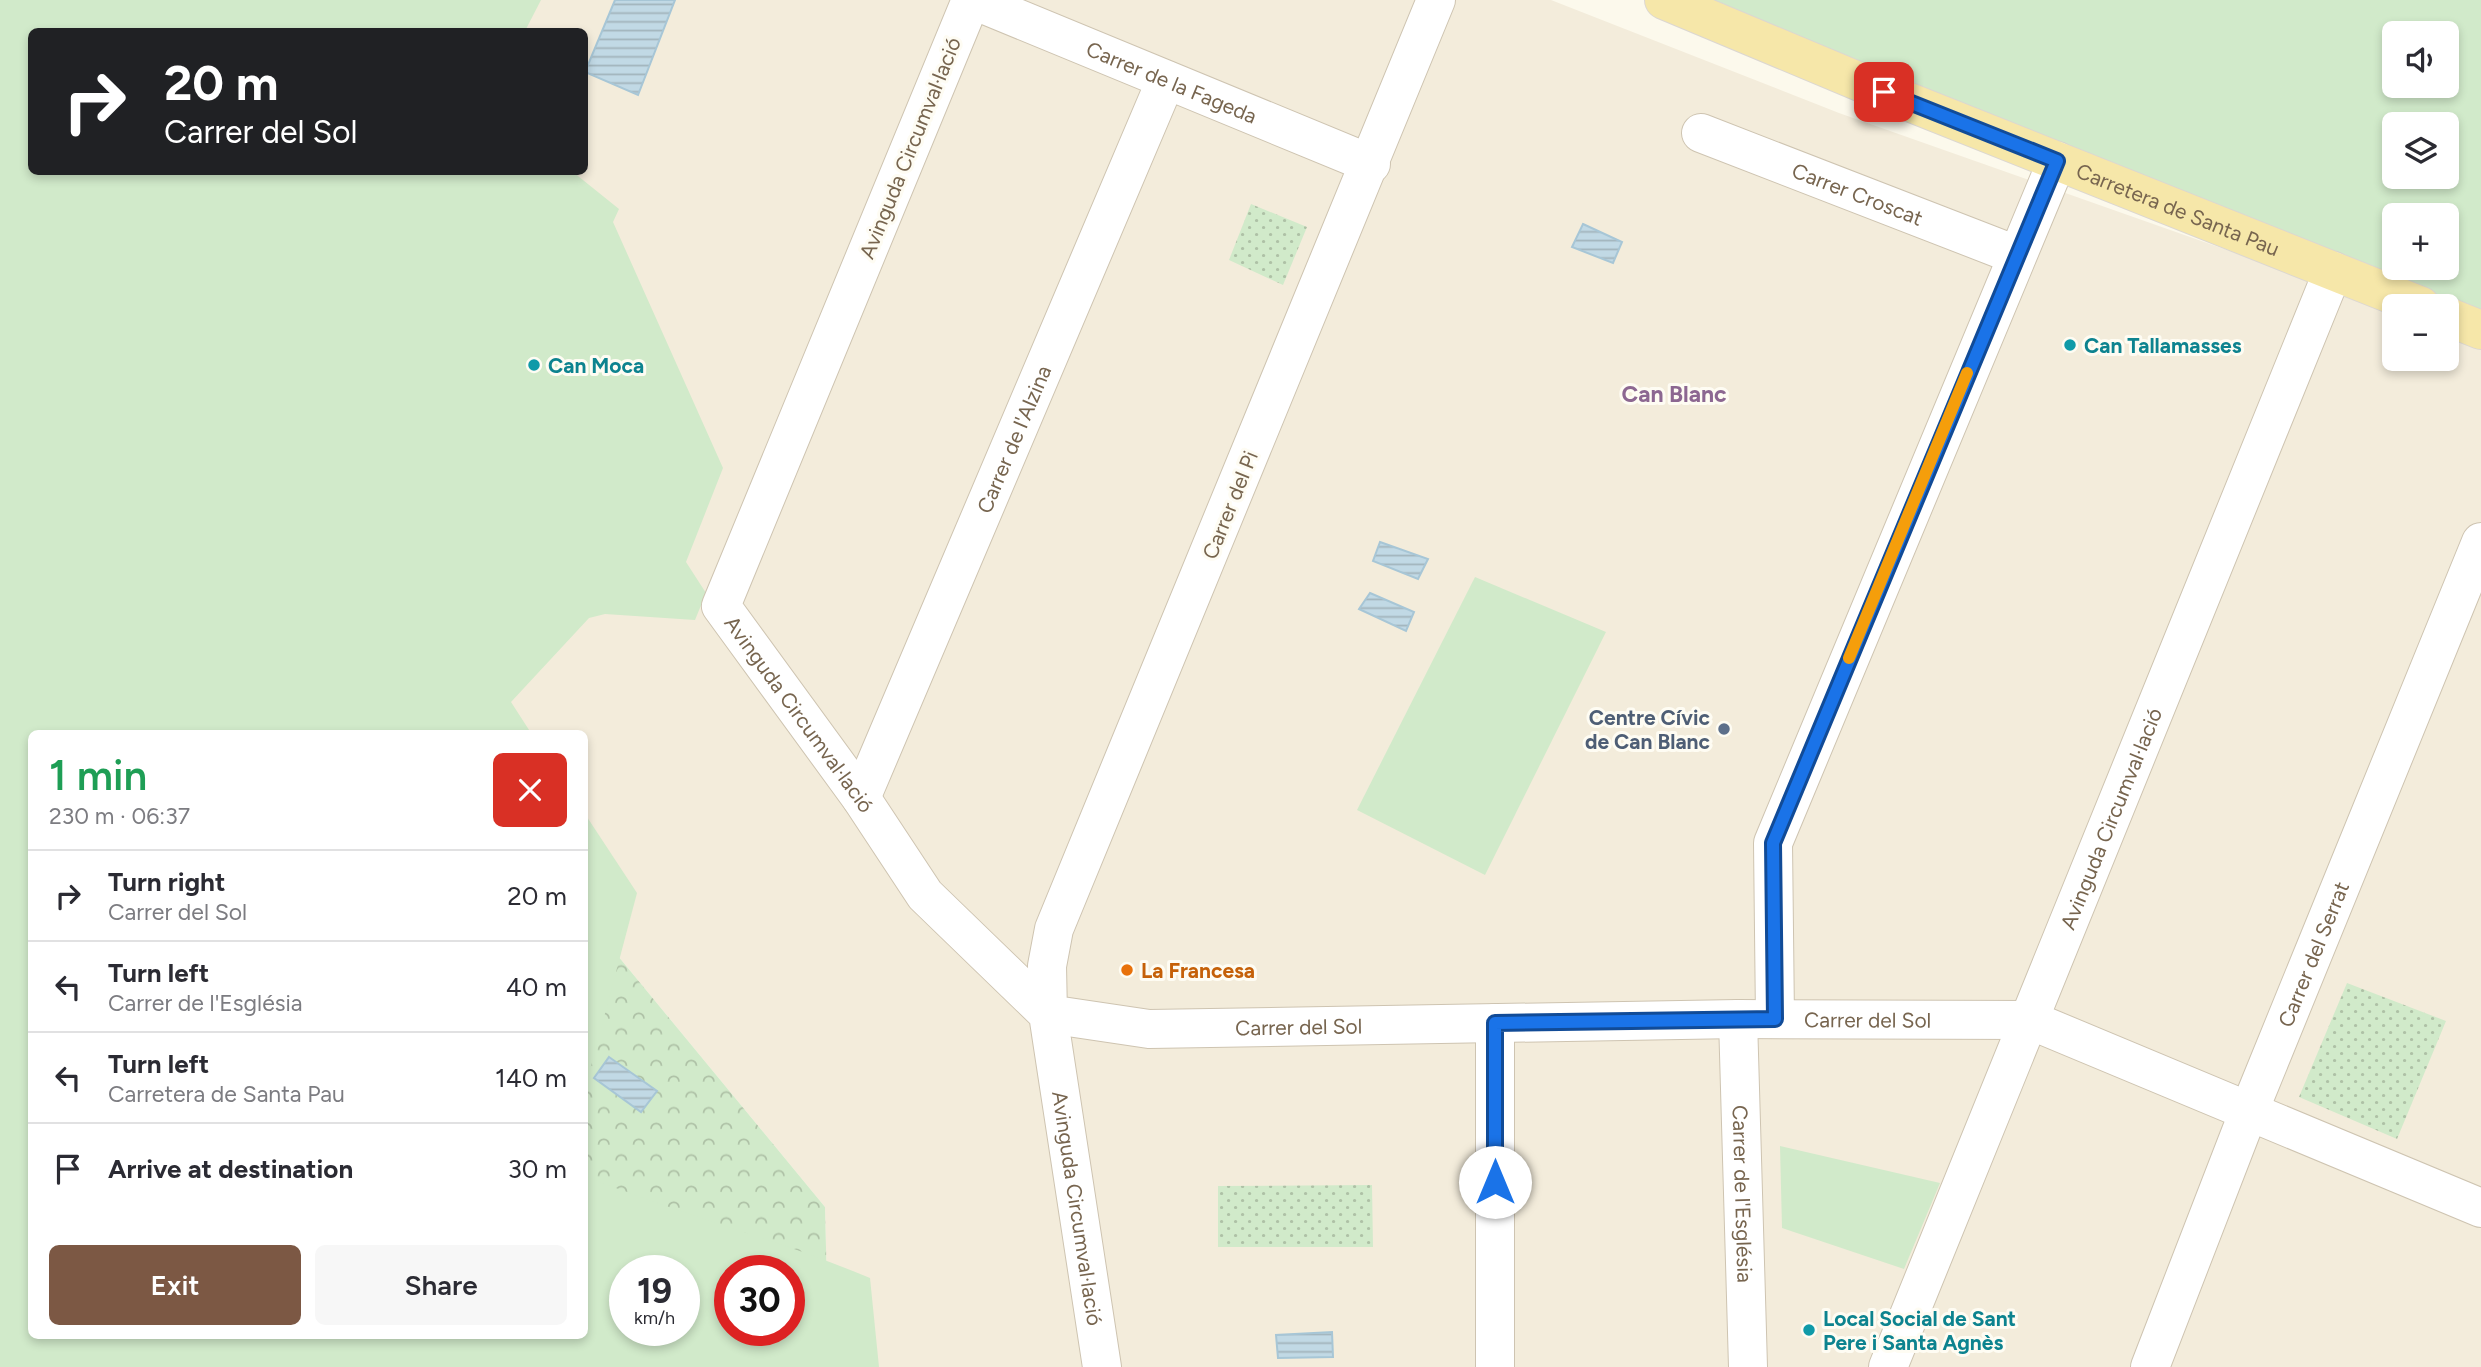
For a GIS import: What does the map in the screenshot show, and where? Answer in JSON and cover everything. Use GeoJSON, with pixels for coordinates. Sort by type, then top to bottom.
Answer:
{"type":"FeatureCollection","features":[{"type":"Feature","properties":{"kind":"main road","name":"Carretera de Santa Pau"},"geometry":{"type":"LineString","coordinates":[[1664,0],[2391,294]]}},
{"type":"Feature","properties":{"kind":"main road"},"geometry":{"type":"LineString","coordinates":[[2459,321],[2481,330]]}},
{"type":"Feature","properties":{"kind":"street","name":"Carrer de la Fageda"},"geometry":{"type":"LineString","coordinates":[[972,0],[1371,164]]}},
{"type":"Feature","properties":{"kind":"street","name":"Avinguda Circumval·lació"},"geometry":{"type":"LineString","coordinates":[[972,0],[720,606],[861,798],[925,895],[1048,1014],[1102,1367]]}},
{"type":"Feature","properties":{"kind":"street","name":"Carrer del Pi"},"geometry":{"type":"LineString","coordinates":[[1048,1014],[1047,966],[1054,929],[1371,164],[1436,0]]}},
{"type":"Feature","properties":{"kind":"street","name":"Carrer de l'Alzina"},"geometry":{"type":"LineString","coordinates":[[861,798],[1166,80]]}},
{"type":"Feature","properties":{"kind":"street","name":"Carrer Croscat"},"geometry":{"type":"LineString","coordinates":[[1701,133],[2016,255]]}},
{"type":"Feature","properties":{"kind":"street","name":"Carrer de l'Església"},"geometry":{"type":"LineString","coordinates":[[1748,1367],[1756,1019],[1773,843],[2057,161]]}},
{"type":"Feature","properties":{"kind":"street","name":"Avinguda Circumval·lació"},"geometry":{"type":"LineString","coordinates":[[1888,1367],[2333,271]]}},
{"type":"Feature","properties":{"kind":"street","name":"Carrer del Serrat"},"geometry":{"type":"LineString","coordinates":[[2150,1367],[2249,1111],[2481,542]]}},
{"type":"Feature","properties":{"kind":"street","name":"Carrer del Sol"},"geometry":{"type":"LineString","coordinates":[[1048,1014],[1149,1029],[1756,1019],[2031,1020],[2481,1208]]}},
{"type":"Feature","properties":{"kind":"street"},"geometry":{"type":"LineString","coordinates":[[1495,1023],[1495,1367]]}},
{"type":"Feature","properties":{"kind":"shaded area"},"geometry":{"type":"Polygon","coordinates":[[[506,0],[1551,0],[1839,113],[2382,305],[2382,371],[2459,371],[2459,332],[2481,340],[2481,1367],[829,1367],[825,1207],[588,920],[588,730],[473,730],[415,175],[588,175],[588,28],[491,28],[506,0]]]}},
{"type":"Feature","properties":{"kind":"green space"},"geometry":{"type":"Polygon","coordinates":[[[0,0],[541,0],[527,28],[28,28],[28,175],[577,175],[619,209],[613,222],[723,468],[686,562],[706,593],[695,620],[605,614],[589,618],[511,702],[529,730],[28,730],[28,1339],[588,1339],[588,1177],[870,1278],[879,1367],[0,1367],[0,0]]]}},
{"type":"Feature","properties":{"kind":"green space"},"geometry":{"type":"Polygon","coordinates":[[[1657,0],[2481,0],[2481,330],[2459,321],[2459,294],[2391,294],[1657,0]]]}},
{"type":"Feature","properties":{"kind":"green space"},"geometry":{"type":"Polygon","coordinates":[[[1251,204],[1307,227],[1283,285],[1229,260],[1251,204]]]}},
{"type":"Feature","properties":{"kind":"green space"},"geometry":{"type":"Polygon","coordinates":[[[1475,577],[1606,632],[1485,875],[1357,810],[1475,577]]]}},
{"type":"Feature","properties":{"kind":"green space"},"geometry":{"type":"Polygon","coordinates":[[[588,819],[637,893],[588,1078],[588,819]]]}},
{"type":"Feature","properties":{"kind":"green space"},"geometry":{"type":"Polygon","coordinates":[[[588,920],[825,1207],[829,1367],[0,1367],[28,1339],[588,1339],[588,920]]]}},
{"type":"Feature","properties":{"kind":"green space"},"geometry":{"type":"Polygon","coordinates":[[[2347,983],[2446,1021],[2397,1139],[2299,1097],[2347,983]]]}},
{"type":"Feature","properties":{"kind":"green space"},"geometry":{"type":"Polygon","coordinates":[[[1780,1146],[1940,1183],[1904,1269],[1782,1228],[1780,1146]]]}},
{"type":"Feature","properties":{"kind":"green space"},"geometry":{"type":"Polygon","coordinates":[[[1372,1185],[1373,1247],[1218,1247],[1218,1186],[1372,1185]]]}},
{"type":"Feature","properties":{"kind":"water"},"geometry":{"type":"Polygon","coordinates":[[[615,0],[675,0],[638,95],[588,73],[588,65],[615,0]]]}},
{"type":"Feature","properties":{"kind":"water"},"geometry":{"type":"Polygon","coordinates":[[[1583,224],[1622,242],[1613,263],[1572,247],[1583,224]]]}},
{"type":"Feature","properties":{"kind":"water"},"geometry":{"type":"Polygon","coordinates":[[[1380,542],[1428,559],[1418,579],[1373,561],[1380,542]]]}},
{"type":"Feature","properties":{"kind":"water"},"geometry":{"type":"Polygon","coordinates":[[[1370,593],[1414,612],[1406,631],[1359,609],[1370,593]]]}},
{"type":"Feature","properties":{"kind":"water"},"geometry":{"type":"Polygon","coordinates":[[[609,1057],[657,1091],[641,1112],[594,1078],[609,1057]]]}},
{"type":"Feature","properties":{"kind":"water"},"geometry":{"type":"Polygon","coordinates":[[[1332,1332],[1333,1357],[1278,1358],[1276,1335],[1332,1332]]]}},
{"type":"Feature","properties":{"kind":"slow traffic"},"geometry":{"type":"LineString","coordinates":[[1849,658],[1967,373]]}},
{"type":"Feature","properties":{"kind":"place","name":"Can Tallamasses"},"geometry":{"type":"Point","coordinates":[2070,345]}},
{"type":"Feature","properties":{"kind":"place","name":"Can Moca"},"geometry":{"type":"Point","coordinates":[534,365]}},
{"type":"Feature","properties":{"kind":"place","name":"Centre Cívic de Can Blanc"},"geometry":{"type":"Point","coordinates":[1724,729]}},
{"type":"Feature","properties":{"kind":"place","name":"La Francesa"},"geometry":{"type":"Point","coordinates":[1127,970]}},
{"type":"Feature","properties":{"kind":"place","name":"Local Social de Sant Pere i Santa Agnès"},"geometry":{"type":"Point","coordinates":[1809,1330]}},
{"type":"Feature","properties":{"kind":"district","name":"Can Blanc"},"geometry":{"type":"Point","coordinates":[1674,394]}},
{"type":"Feature","properties":{"kind":"route"},"geometry":{"type":"LineString","coordinates":[[1495,1182],[1495,1023],[1775,1019],[1773,843],[2057,161],[1884,92]]}}]}
